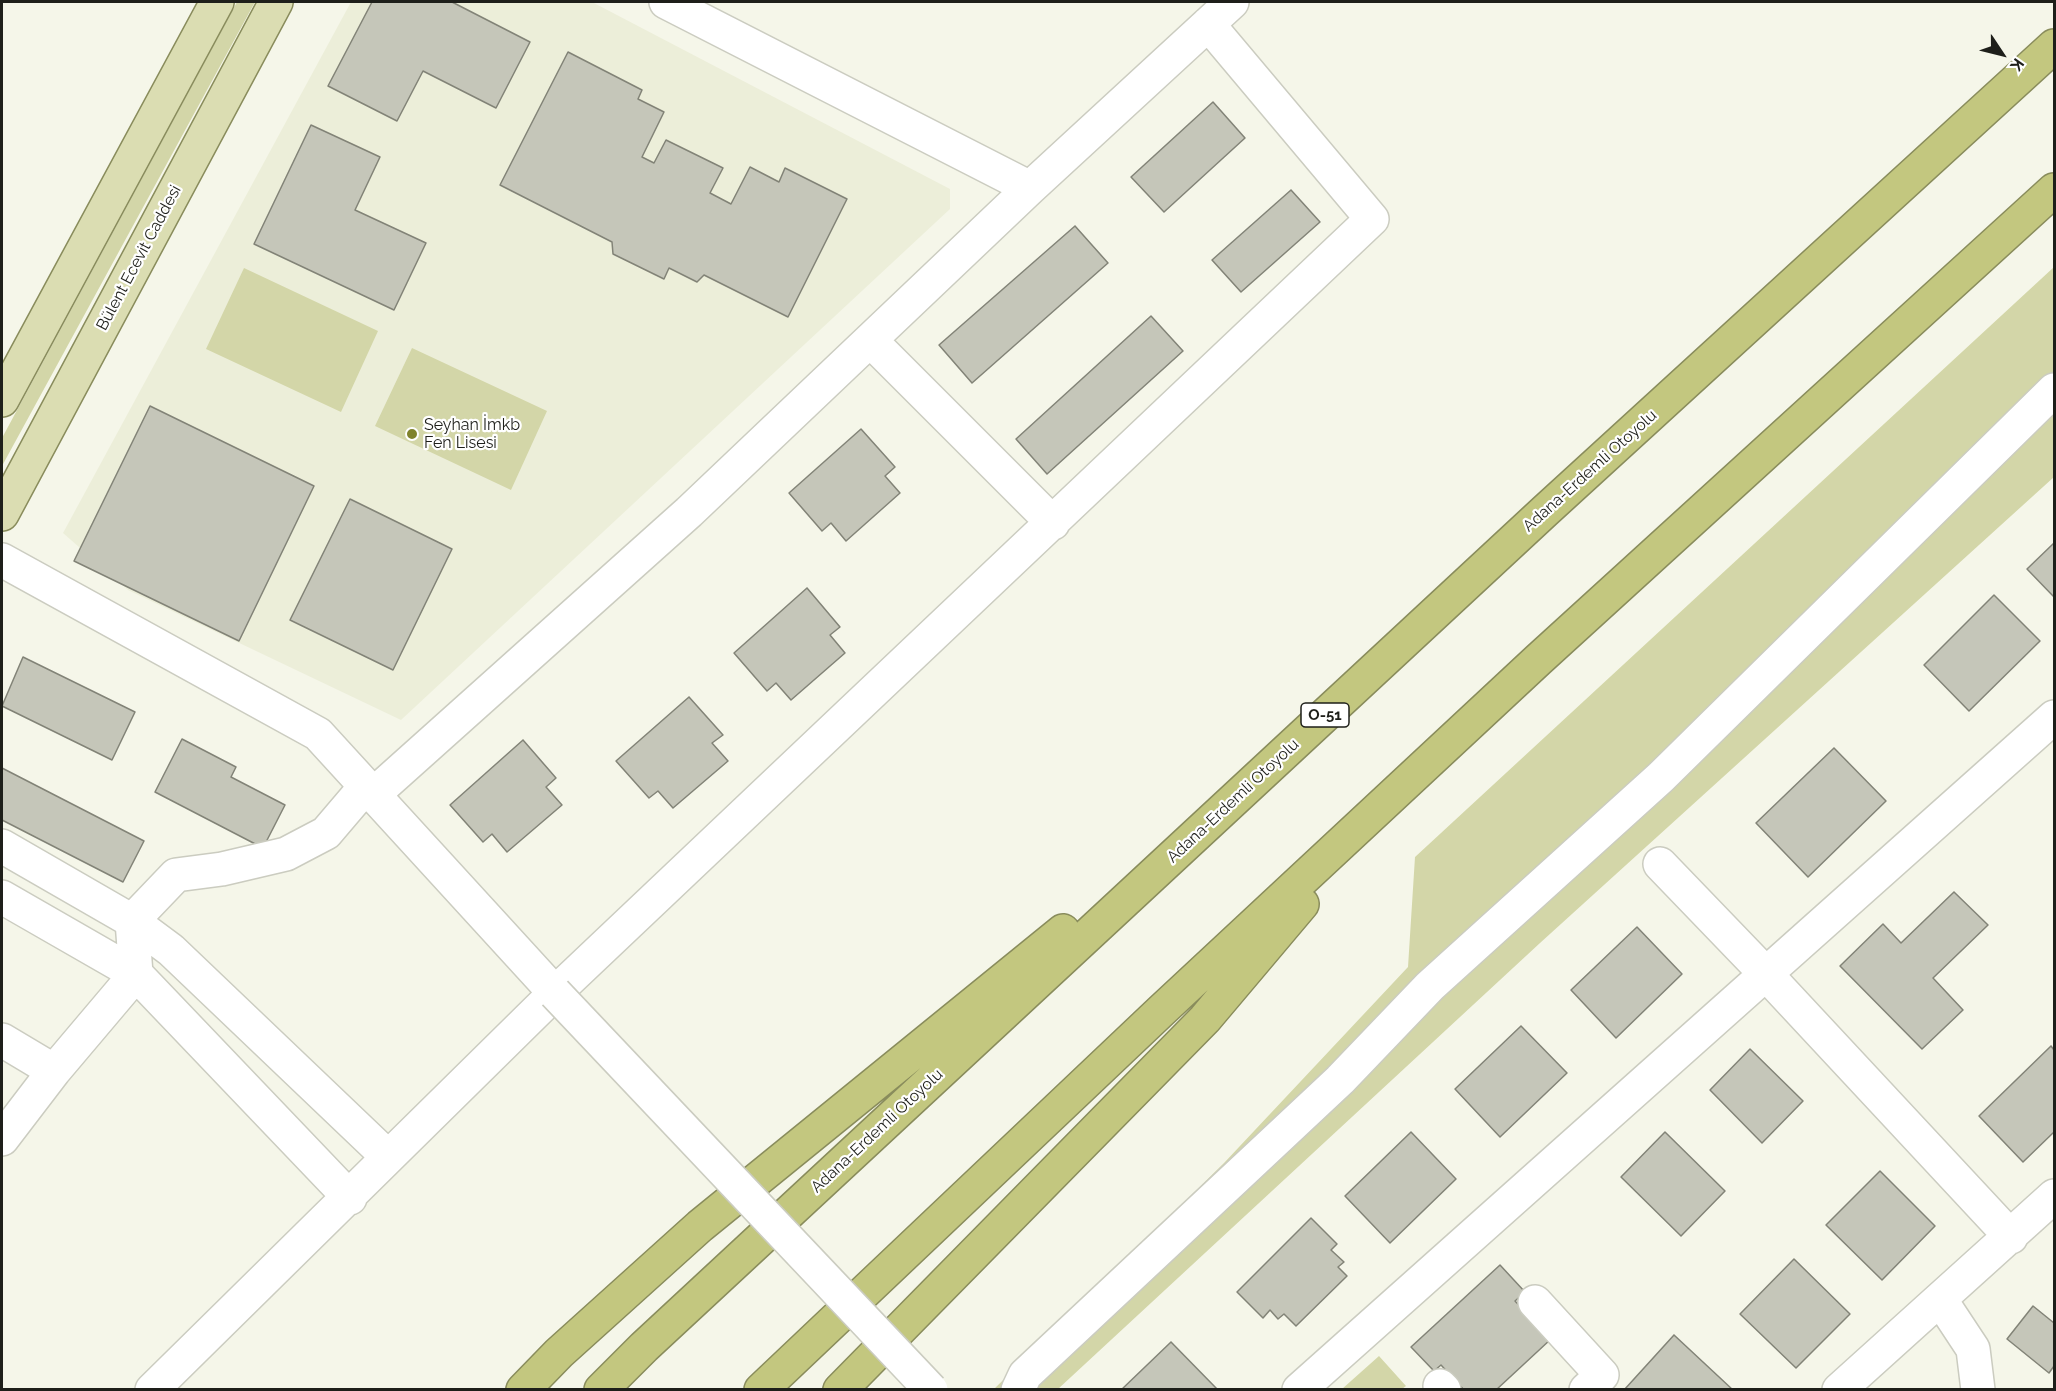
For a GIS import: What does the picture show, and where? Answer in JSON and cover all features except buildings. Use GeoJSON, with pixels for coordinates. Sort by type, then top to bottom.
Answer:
{"type":"FeatureCollection","features":[{"type":"Feature","properties":{"kind":"highway","name":"Adana-Erdemli Otoyolu"},"geometry":{"type":"LineString","coordinates":[[601,1389],[1293,745],[2055,46]]}},
{"type":"Feature","properties":{"kind":"highway"},"geometry":{"type":"LineString","coordinates":[[761,1389],[1398,791],[2055,190]]}},
{"type":"Feature","properties":{"kind":"highway"},"geometry":{"type":"LineString","coordinates":[[523,1389],[700,1226],[1293,745]]}},
{"type":"Feature","properties":{"kind":"highway"},"geometry":{"type":"LineString","coordinates":[[840,1389],[1205,1019],[1398,791]]}},
{"type":"Feature","properties":{"kind":"main road"},"geometry":{"type":"LineString","coordinates":[[2,400],[217,2]]}},
{"type":"Feature","properties":{"kind":"main road","name":"Bülent Ecevit Caddesi"},"geometry":{"type":"LineString","coordinates":[[2,514],[276,2]]}},
{"type":"Feature","properties":{"kind":"street"},"geometry":{"type":"LineString","coordinates":[[666,2],[1030,188]]}},
{"type":"Feature","properties":{"kind":"street"},"geometry":{"type":"LineString","coordinates":[[2,1139],[54,1071],[136,974],[132,921],[176,875],[222,869],[286,854],[326,833],[370,790],[689,512],[1030,188],[1232,2]]}},
{"type":"Feature","properties":{"kind":"street"},"geometry":{"type":"LineString","coordinates":[[152,1389],[350,1198],[388,1157],[555,993],[1372,219],[1208,24]]}},
{"type":"Feature","properties":{"kind":"street"},"geometry":{"type":"LineString","coordinates":[[871,341],[1053,523]]}},
{"type":"Feature","properties":{"kind":"street"},"geometry":{"type":"LineString","coordinates":[[1018,1389],[1025,1375],[1332,1088],[1430,986],[1661,777],[2055,390]]}},
{"type":"Feature","properties":{"kind":"street"},"geometry":{"type":"LineString","coordinates":[[2,560],[318,734],[555,993],[931,1389]]}},
{"type":"Feature","properties":{"kind":"street"},"geometry":{"type":"LineString","coordinates":[[1299,1389],[2055,717]]}},
{"type":"Feature","properties":{"kind":"street"},"geometry":{"type":"LineString","coordinates":[[2,846],[132,921],[171,950],[388,1157]]}},
{"type":"Feature","properties":{"kind":"street"},"geometry":{"type":"LineString","coordinates":[[1660,864],[2011,1237]]}},
{"type":"Feature","properties":{"kind":"street"},"geometry":{"type":"LineString","coordinates":[[2,897],[136,974],[350,1198]]}},
{"type":"Feature","properties":{"kind":"street"},"geometry":{"type":"LineString","coordinates":[[2,1040],[54,1071]]}},
{"type":"Feature","properties":{"kind":"street"},"geometry":{"type":"LineString","coordinates":[[1839,1389],[2055,1196]]}},
{"type":"Feature","properties":{"kind":"street"},"geometry":{"type":"LineString","coordinates":[[1940,1299],[1973,1349],[1978,1389]]}},
{"type":"Feature","properties":{"kind":"street"},"geometry":{"type":"LineString","coordinates":[[1535,1302],[1602,1375],[1586,1389]]}},
{"type":"Feature","properties":{"kind":"shaded area","name":"Seyhan İmkb Fen Lisesi"},"geometry":{"type":"Polygon","coordinates":[[[351,2],[592,2],[950,189],[950,209],[401,720],[128,590],[63,533],[351,2]]]}},
{"type":"Feature","properties":{"kind":"green space"},"geometry":{"type":"Polygon","coordinates":[[[237,2],[255,2],[2,466],[2,438],[237,2]]]}},
{"type":"Feature","properties":{"kind":"green space"},"geometry":{"type":"Polygon","coordinates":[[[2054,267],[2054,477],[1540,943],[1058,1389],[993,1390],[1224,1163],[1408,967],[1415,857],[2054,267]]]}},
{"type":"Feature","properties":{"kind":"green space"},"geometry":{"type":"Polygon","coordinates":[[[244,268],[378,331],[341,412],[206,349],[244,268]]]}},
{"type":"Feature","properties":{"kind":"green space"},"geometry":{"type":"Polygon","coordinates":[[[412,348],[547,411],[511,490],[375,426],[412,348]]]}},
{"type":"Feature","properties":{"kind":"green space"},"geometry":{"type":"Polygon","coordinates":[[[1379,1356],[1406,1386],[1402,1389],[1342,1389],[1379,1356]]]}},
{"type":"Feature","properties":{"kind":"place","name":"Seyhan İmkb Fen Lisesi"},"geometry":{"type":"Point","coordinates":[412,434]}}]}
